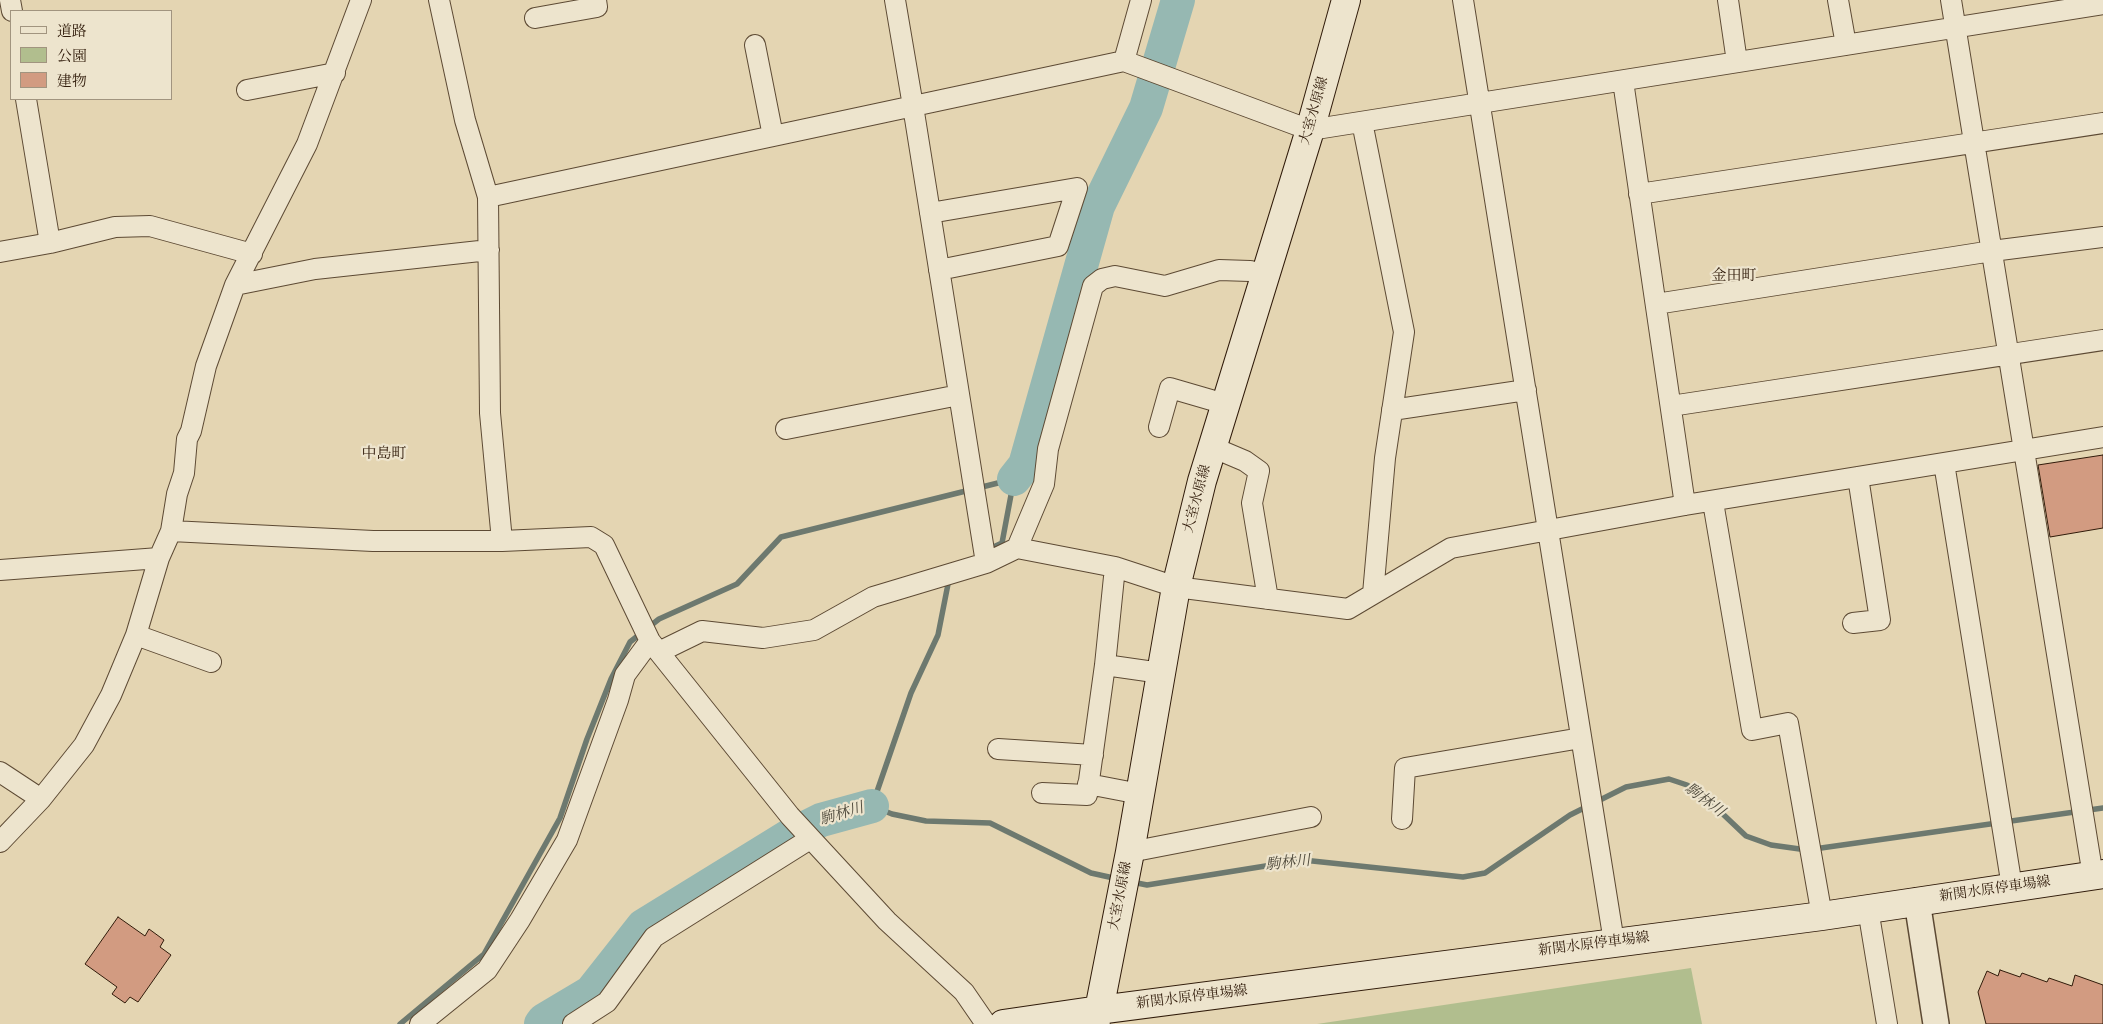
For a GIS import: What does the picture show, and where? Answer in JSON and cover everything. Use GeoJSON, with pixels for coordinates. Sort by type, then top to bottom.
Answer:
{"type":"FeatureCollection","features":[{"type":"Feature","properties":{"kind":"main road","name":"大室水原線"},"geometry":{"type":"LineString","coordinates":[[1101,1019],[1176,588],[1212,447],[1310,130],[1346,0]]}},
{"type":"Feature","properties":{"kind":"main road","name":"新関水原停車場線"},"geometry":{"type":"LineString","coordinates":[[1003,1024],[1101,1019],[1614,942],[1822,916],[2098,875]]}},
{"type":"Feature","properties":{"kind":"street"},"geometry":{"type":"LineString","coordinates":[[0,842],[41,799],[84,745],[111,695],[136,635],[158,558],[171,531],[177,494],[184,473],[187,439],[191,431],[206,366],[235,285],[307,144],[335,74],[361,0]]}},
{"type":"Feature","properties":{"kind":"street"},"geometry":{"type":"LineString","coordinates":[[439,0],[465,120],[488,197],[490,413],[502,541]]}},
{"type":"Feature","properties":{"kind":"street"},"geometry":{"type":"LineString","coordinates":[[535,18],[597,7],[596,0]]}},
{"type":"Feature","properties":{"kind":"street"},"geometry":{"type":"LineString","coordinates":[[894,0],[940,270],[986,563]]}},
{"type":"Feature","properties":{"kind":"street"},"geometry":{"type":"LineString","coordinates":[[1124,61],[1141,0]]}},
{"type":"Feature","properties":{"kind":"street"},"geometry":{"type":"LineString","coordinates":[[1463,0],[1614,942]]}},
{"type":"Feature","properties":{"kind":"street"},"geometry":{"type":"LineString","coordinates":[[1728,0],[1737,62]]}},
{"type":"Feature","properties":{"kind":"street"},"geometry":{"type":"LineString","coordinates":[[1838,0],[1846,45]]}},
{"type":"Feature","properties":{"kind":"street"},"geometry":{"type":"LineString","coordinates":[[1951,0],[2008,355],[2098,875]]}},
{"type":"Feature","properties":{"kind":"street"},"geometry":{"type":"LineString","coordinates":[[488,197],[1124,61],[1310,130],[1955,28],[2041,7],[2103,4]]}},
{"type":"Feature","properties":{"kind":"street"},"geometry":{"type":"LineString","coordinates":[[755,45],[773,136]]}},
{"type":"Feature","properties":{"kind":"street"},"geometry":{"type":"LineString","coordinates":[[247,90],[335,74]]}},
{"type":"Feature","properties":{"kind":"street"},"geometry":{"type":"LineString","coordinates":[[1622,80],[1685,505]]}},
{"type":"Feature","properties":{"kind":"street"},"geometry":{"type":"LineString","coordinates":[[26,100],[50,243]]}},
{"type":"Feature","properties":{"kind":"street"},"geometry":{"type":"LineString","coordinates":[[1362,122],[1404,332],[1385,458],[1373,594]]}},
{"type":"Feature","properties":{"kind":"street"},"geometry":{"type":"LineString","coordinates":[[1639,194],[2103,123]]}},
{"type":"Feature","properties":{"kind":"street"},"geometry":{"type":"LineString","coordinates":[[930,213],[1078,188],[1058,246],[940,270]]}},
{"type":"Feature","properties":{"kind":"street"},"geometry":{"type":"LineString","coordinates":[[0,252],[50,243],[115,227],[150,226],[252,254]]}},
{"type":"Feature","properties":{"kind":"street"},"geometry":{"type":"LineString","coordinates":[[1656,304],[1992,251],[2103,236]]}},
{"type":"Feature","properties":{"kind":"street"},"geometry":{"type":"LineString","coordinates":[[235,285],[315,269],[489,250]]}},
{"type":"Feature","properties":{"kind":"street"},"geometry":{"type":"LineString","coordinates":[[1017,548],[1044,484],[1048,449],[1093,286],[1102,279],[1115,276],[1165,286],[1219,270],[1265,274]]}},
{"type":"Feature","properties":{"kind":"street"},"geometry":{"type":"LineString","coordinates":[[1671,406],[2103,340]]}},
{"type":"Feature","properties":{"kind":"street"},"geometry":{"type":"LineString","coordinates":[[1158,427],[1170,388],[1225,404]]}},
{"type":"Feature","properties":{"kind":"street"},"geometry":{"type":"LineString","coordinates":[[1392,410],[1526,390]]}},
{"type":"Feature","properties":{"kind":"street"},"geometry":{"type":"LineString","coordinates":[[786,430],[960,395]]}},
{"type":"Feature","properties":{"kind":"street"},"geometry":{"type":"LineString","coordinates":[[420,1024],[487,970],[520,920],[567,840],[618,700],[625,675],[655,646],[702,631],[763,638],[814,630],[873,597],[986,563],[1017,548],[1115,567],[1176,588],[1348,609],[1450,548],[1685,505],[1713,502],[2103,437]]}},
{"type":"Feature","properties":{"kind":"street"},"geometry":{"type":"LineString","coordinates":[[1212,447],[1245,461],[1259,471],[1252,503],[1268,599]]}},
{"type":"Feature","properties":{"kind":"street"},"geometry":{"type":"LineString","coordinates":[[1944,463],[2012,887]]}},
{"type":"Feature","properties":{"kind":"street"},"geometry":{"type":"LineString","coordinates":[[1853,623],[1880,620],[1858,477]]}},
{"type":"Feature","properties":{"kind":"street"},"geometry":{"type":"LineString","coordinates":[[1713,502],[1752,730],[1788,723],[1822,916]]}},
{"type":"Feature","properties":{"kind":"street"},"geometry":{"type":"LineString","coordinates":[[171,531],[373,541],[502,541],[591,537],[604,545],[655,646],[790,816],[887,921],[964,992],[986,1024]]}},
{"type":"Feature","properties":{"kind":"street"},"geometry":{"type":"LineString","coordinates":[[0,570],[158,558]]}},
{"type":"Feature","properties":{"kind":"street"},"geometry":{"type":"LineString","coordinates":[[1042,794],[1087,795],[1105,665],[1115,567]]}},
{"type":"Feature","properties":{"kind":"street"},"geometry":{"type":"LineString","coordinates":[[136,635],[211,662]]}},
{"type":"Feature","properties":{"kind":"street"},"geometry":{"type":"LineString","coordinates":[[1105,665],[1161,673]]}},
{"type":"Feature","properties":{"kind":"street"},"geometry":{"type":"LineString","coordinates":[[1402,819],[1405,768],[1581,738]]}},
{"type":"Feature","properties":{"kind":"street"},"geometry":{"type":"LineString","coordinates":[[998,749],[1093,755]]}},
{"type":"Feature","properties":{"kind":"street"},"geometry":{"type":"LineString","coordinates":[[0,772],[41,799]]}},
{"type":"Feature","properties":{"kind":"street"},"geometry":{"type":"LineString","coordinates":[[1088,784],[1140,794]]}},
{"type":"Feature","properties":{"kind":"street"},"geometry":{"type":"LineString","coordinates":[[1130,852],[1311,817]]}},
{"type":"Feature","properties":{"kind":"street"},"geometry":{"type":"LineString","coordinates":[[573,1024],[607,1002],[654,937],[810,838]]}},
{"type":"Feature","properties":{"kind":"street"},"geometry":{"type":"LineString","coordinates":[[1917,901],[1936,1024]]}},
{"type":"Feature","properties":{"kind":"street"},"geometry":{"type":"LineString","coordinates":[[1868,909],[1887,1024]]}},
{"type":"Feature","properties":{"kind":"green space"},"geometry":{"type":"Polygon","coordinates":[[[1691,968],[1702,1024],[1317,1024],[1691,968]]]}},
{"type":"Feature","properties":{"kind":"building"},"geometry":{"type":"Polygon","coordinates":[[[2103,455],[2103,528],[2050,537],[2038,465],[2103,455]]]}},
{"type":"Feature","properties":{"kind":"building"},"geometry":{"type":"Polygon","coordinates":[[[118,917],[145,936],[149,929],[164,940],[160,947],[171,955],[138,1002],[130,997],[125,1003],[112,994],[117,987],[85,964],[118,917]]]}},
{"type":"Feature","properties":{"kind":"building"},"geometry":{"type":"Polygon","coordinates":[[[2000,970],[2020,977],[2022,973],[2047,982],[2049,978],[2072,986],[2075,975],[2103,985],[2103,1024],[1986,1024],[1978,992],[1987,971],[1998,976],[2000,970]]]}},
{"type":"Feature","properties":{"kind":"waterway"},"geometry":{"type":"LineString","coordinates":[[1014,479],[1025,465],[1098,206],[1146,108],[1178,0]]}},
{"type":"Feature","properties":{"kind":"waterway"},"geometry":{"type":"LineString","coordinates":[[400,1024],[484,954],[560,818],[587,739],[611,679],[630,642],[659,619],[737,584],[781,537],[1014,479],[1002,543],[987,550]]}},
{"type":"Feature","properties":{"kind":"waterway","name":"駒林川"},"geometry":{"type":"LineString","coordinates":[[949,579],[938,635],[911,693],[872,806],[892,814],[926,821],[990,823],[1091,873],[1118,879]]}},
{"type":"Feature","properties":{"kind":"waterway","name":"駒林川"},"geometry":{"type":"LineString","coordinates":[[1132,882],[1147,885],[1303,860],[1463,877],[1485,873],[1570,815],[1626,787],[1669,779],[1687,785],[1707,799],[1746,836],[1771,845],[1807,850],[2103,808]]}},
{"type":"Feature","properties":{"kind":"waterway","name":"駒林川"},"geometry":{"type":"LineString","coordinates":[[541,1024],[544,1020],[591,992],[643,926],[789,836],[821,820],[872,806]]}},
{"type":"Feature","properties":{"kind":"district","name":"金田町"},"geometry":{"type":"Point","coordinates":[1734,277]}},
{"type":"Feature","properties":{"kind":"district","name":"中島町"},"geometry":{"type":"Point","coordinates":[384,455]}}]}
